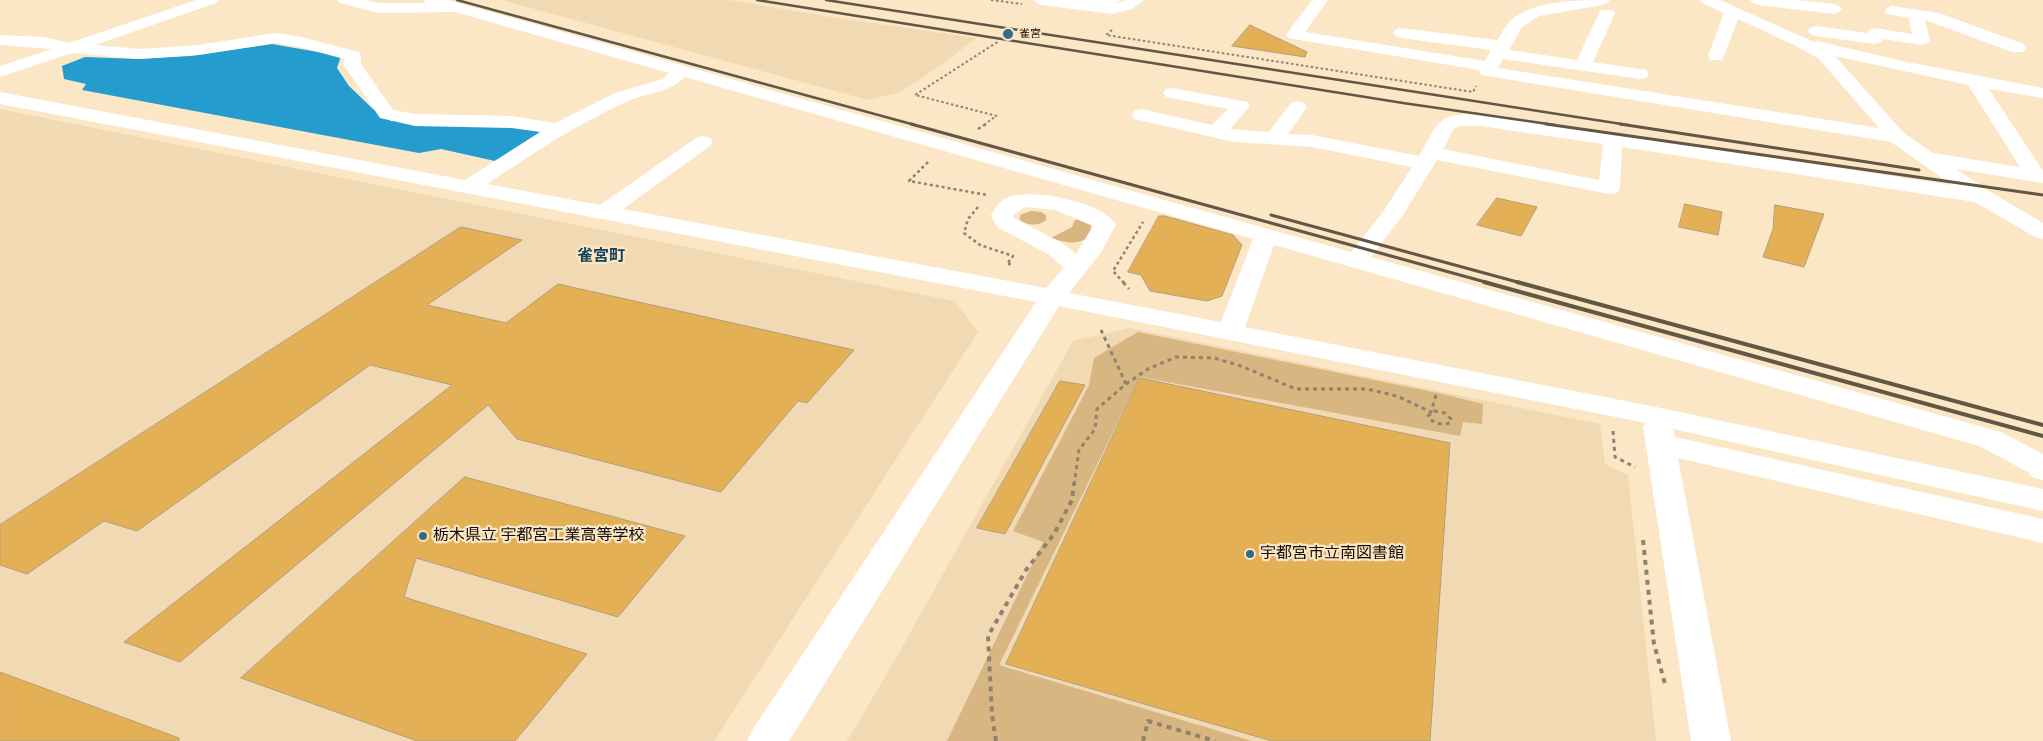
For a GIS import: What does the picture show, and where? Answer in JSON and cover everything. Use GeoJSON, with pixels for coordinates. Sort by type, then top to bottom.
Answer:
{"type":"FeatureCollection","features":[{"type":"Feature","properties":{"kind":"street"},"geometry":{"type":"LineString","coordinates":[[0,72],[211,0]]}},
{"type":"Feature","properties":{"kind":"street"},"geometry":{"type":"LineString","coordinates":[[345,0],[379,8],[460,8]]}},
{"type":"Feature","properties":{"kind":"street"},"geometry":{"type":"LineString","coordinates":[[431,0],[1266,234],[1990,440],[2039,465],[2043,470]]}},
{"type":"Feature","properties":{"kind":"street"},"geometry":{"type":"LineString","coordinates":[[1042,0],[1119,9],[1126,8],[1136,0]]}},
{"type":"Feature","properties":{"kind":"street"},"geometry":{"type":"LineString","coordinates":[[1320,0],[1294,36],[1494,59],[1583,66],[1640,74]]}},
{"type":"Feature","properties":{"kind":"street"},"geometry":{"type":"LineString","coordinates":[[1706,0],[1802,42],[1825,55],[1897,136],[1985,199],[2043,232]]}},
{"type":"Feature","properties":{"kind":"street"},"geometry":{"type":"LineString","coordinates":[[1758,0],[1834,8]]}},
{"type":"Feature","properties":{"kind":"street"},"geometry":{"type":"LineString","coordinates":[[1082,6],[1101,6],[1107,1]]}},
{"type":"Feature","properties":{"kind":"street"},"geometry":{"type":"LineString","coordinates":[[1494,59],[1517,24],[1528,14],[1548,9],[1604,7],[1583,66]]}},
{"type":"Feature","properties":{"kind":"street"},"geometry":{"type":"LineString","coordinates":[[1716,56],[1733,11]]}},
{"type":"Feature","properties":{"kind":"street"},"geometry":{"type":"LineString","coordinates":[[1892,11],[1933,16],[2018,48]]}},
{"type":"Feature","properties":{"kind":"street"},"geometry":{"type":"LineString","coordinates":[[1760,23],[1874,39],[1875,33],[1922,40],[1916,15]]}},
{"type":"Feature","properties":{"kind":"street"},"geometry":{"type":"LineString","coordinates":[[1401,32],[1494,59],[1897,136]]}},
{"type":"Feature","properties":{"kind":"street"},"geometry":{"type":"LineString","coordinates":[[0,40],[44,42],[70,48],[139,54],[199,50],[276,38],[301,42],[353,56],[352,64],[387,114],[415,120],[512,122],[558,129]]}},
{"type":"Feature","properties":{"kind":"street"},"geometry":{"type":"LineString","coordinates":[[1802,42],[1867,60],[2043,93]]}},
{"type":"Feature","properties":{"kind":"street"},"geometry":{"type":"LineString","coordinates":[[471,185],[558,129],[621,97],[669,83],[682,70]]}},
{"type":"Feature","properties":{"kind":"street"},"geometry":{"type":"LineString","coordinates":[[1975,81],[2040,177]]}},
{"type":"Feature","properties":{"kind":"street"},"geometry":{"type":"LineString","coordinates":[[1172,93],[1241,106],[1216,132]]}},
{"type":"Feature","properties":{"kind":"street"},"geometry":{"type":"LineString","coordinates":[[0,98],[471,185],[1230,333],[1658,430],[2043,531]]}},
{"type":"Feature","properties":{"kind":"street"},"geometry":{"type":"LineString","coordinates":[[1275,138],[1298,107]]}},
{"type":"Feature","properties":{"kind":"street"},"geometry":{"type":"LineString","coordinates":[[1141,116],[1234,136],[1312,141],[1609,188],[1613,140]]}},
{"type":"Feature","properties":{"kind":"street"},"geometry":{"type":"LineString","coordinates":[[1357,260],[1392,215],[1428,158],[1446,125],[1455,120],[1482,120],[2043,209]]}},
{"type":"Feature","properties":{"kind":"street"},"geometry":{"type":"LineString","coordinates":[[606,211],[703,142]]}},
{"type":"Feature","properties":{"kind":"street"},"geometry":{"type":"LineString","coordinates":[[1930,158],[2040,177]]}},
{"type":"Feature","properties":{"kind":"street"},"geometry":{"type":"LineString","coordinates":[[767,741],[1052,297],[1103,233],[1105,224],[1069,208],[1034,200],[1016,202],[1007,207],[1002,215],[1005,222],[1037,239],[1076,266]]}},
{"type":"Feature","properties":{"kind":"street"},"geometry":{"type":"LineString","coordinates":[[1037,239],[1057,226],[1069,208]]}},
{"type":"Feature","properties":{"kind":"street"},"geometry":{"type":"LineString","coordinates":[[1037,239],[1063,247],[1092,241],[1103,233]]}},
{"type":"Feature","properties":{"kind":"street"},"geometry":{"type":"LineString","coordinates":[[1230,333],[1266,234]]}},
{"type":"Feature","properties":{"kind":"street"},"geometry":{"type":"LineString","coordinates":[[1658,430],[2043,500]]}},
{"type":"Feature","properties":{"kind":"street"},"geometry":{"type":"LineString","coordinates":[[1658,430],[1711,741]]}},
{"type":"Feature","properties":{"kind":"path"},"geometry":{"type":"LineString","coordinates":[[1118,24],[1106,35],[1473,92],[1494,59]]}},
{"type":"Feature","properties":{"kind":"path"},"geometry":{"type":"LineString","coordinates":[[978,129],[997,116],[915,95],[999,41]]}},
{"type":"Feature","properties":{"kind":"path"},"geometry":{"type":"LineString","coordinates":[[1101,330],[1126,384]]}},
{"type":"Feature","properties":{"kind":"path"},"geometry":{"type":"LineString","coordinates":[[996,741],[992,715],[988,636],[1026,570],[1054,534],[1072,500],[1079,450],[1095,428],[1097,409],[1126,384],[1148,369],[1176,357],[1214,358],[1241,366],[1296,389],[1367,390],[1397,396],[1431,412],[1445,413],[1450,416],[1451,421],[1444,424],[1433,422],[1428,418],[1431,412],[1436,394]]}},
{"type":"Feature","properties":{"kind":"path"},"geometry":{"type":"LineString","coordinates":[[1612,429],[1615,457],[1639,470]]}},
{"type":"Feature","properties":{"kind":"path"},"geometry":{"type":"LineString","coordinates":[[1642,530],[1654,644],[1666,685]]}},
{"type":"Feature","properties":{"kind":"path"},"geometry":{"type":"LineString","coordinates":[[1143,741],[1148,721],[1214,741]]}},
{"type":"Feature","properties":{"kind":"shaded area"},"geometry":{"type":"Polygon","coordinates":[[[501,0],[729,0],[976,38],[901,92],[868,100],[501,0]]]}},
{"type":"Feature","properties":{"kind":"shaded area","name":"栃木県立 宇都宮工業高等学校"},"geometry":{"type":"Polygon","coordinates":[[[0,109],[954,301],[978,332],[714,741],[0,741],[0,109]]]}},
{"type":"Feature","properties":{"kind":"shaded area"},"geometry":{"type":"Polygon","coordinates":[[[1031,211],[1041,212],[1046,215],[1046,220],[1033,225],[1020,220],[1020,215],[1031,211]]]}},
{"type":"Feature","properties":{"kind":"shaded area"},"geometry":{"type":"Polygon","coordinates":[[[1080,219],[1091,225],[1090,237],[1071,242],[1051,238],[1072,227],[1075,220],[1080,219]]]}},
{"type":"Feature","properties":{"kind":"shaded area"},"geometry":{"type":"Polygon","coordinates":[[[1129,328],[1600,424],[1605,464],[1628,475],[1656,741],[847,741],[895,660],[1073,341],[1129,328]]]}},
{"type":"Feature","properties":{"kind":"shaded area"},"geometry":{"type":"Polygon","coordinates":[[[1138,332],[1443,394],[1483,404],[1482,424],[1463,422],[1460,436],[1140,377],[999,665],[1252,741],[947,741],[1043,542],[1013,531],[1089,385],[1094,358],[1138,332]]]}},
{"type":"Feature","properties":{"kind":"water"},"geometry":{"type":"Polygon","coordinates":[[[272,44],[341,56],[337,68],[349,86],[373,109],[391,121],[508,125],[546,132],[495,161],[441,149],[419,153],[82,90],[86,84],[64,79],[62,66],[85,57],[137,59],[190,56],[272,44]]]}},
{"type":"Feature","properties":{"kind":"building"},"geometry":{"type":"Polygon","coordinates":[[[1250,25],[1307,52],[1305,57],[1232,46],[1250,25]]]}},
{"type":"Feature","properties":{"kind":"building"},"geometry":{"type":"Polygon","coordinates":[[[1497,198],[1537,207],[1521,236],[1477,225],[1497,198]]]}},
{"type":"Feature","properties":{"kind":"building"},"geometry":{"type":"Polygon","coordinates":[[[1685,204],[1722,212],[1718,235],[1679,227],[1685,204]]]}},
{"type":"Feature","properties":{"kind":"building"},"geometry":{"type":"Polygon","coordinates":[[[1775,205],[1824,214],[1804,267],[1763,257],[1773,229],[1775,205]]]}},
{"type":"Feature","properties":{"kind":"building"},"geometry":{"type":"Polygon","coordinates":[[[1159,216],[1233,235],[1242,245],[1222,296],[1207,301],[1150,291],[1141,275],[1128,272],[1159,216]]]}},
{"type":"Feature","properties":{"kind":"building"},"geometry":{"type":"Polygon","coordinates":[[[461,227],[522,240],[427,305],[506,323],[558,284],[854,350],[807,403],[798,401],[721,492],[517,439],[488,405],[180,662],[124,642],[452,385],[370,365],[137,531],[104,521],[27,574],[0,565],[0,525],[461,227]]]}},
{"type":"Feature","properties":{"kind":"building","name":"宇都宮市立南図書館"},"geometry":{"type":"Polygon","coordinates":[[[1140,378],[1450,443],[1430,741],[1272,741],[1006,664],[1140,378]]]}},
{"type":"Feature","properties":{"kind":"building"},"geometry":{"type":"Polygon","coordinates":[[[1060,381],[1085,385],[1005,534],[977,528],[1060,381]]]}},
{"type":"Feature","properties":{"kind":"building"},"geometry":{"type":"Polygon","coordinates":[[[465,477],[685,536],[618,617],[416,558],[404,597],[587,654],[515,741],[417,741],[241,678],[465,477]]]}},
{"type":"Feature","properties":{"kind":"building"},"geometry":{"type":"Polygon","coordinates":[[[0,672],[179,738],[179,741],[0,741],[0,672]]]}},
{"type":"Feature","properties":{"kind":"railway"},"geometry":{"type":"LineString","coordinates":[[457,0],[915,125]]}},
{"type":"Feature","properties":{"kind":"railway"},"geometry":{"type":"LineString","coordinates":[[757,0],[1403,103],[1555,125]]}},
{"type":"Feature","properties":{"kind":"railway"},"geometry":{"type":"LineString","coordinates":[[826,0],[1628,125]]}},
{"type":"Feature","properties":{"kind":"railway"},"geometry":{"type":"LineString","coordinates":[[911,124],[1489,283]]}},
{"type":"Feature","properties":{"kind":"railway"},"geometry":{"type":"LineString","coordinates":[[1546,124],[2043,195]]}},
{"type":"Feature","properties":{"kind":"railway"},"geometry":{"type":"LineString","coordinates":[[1620,124],[1919,170]]}},
{"type":"Feature","properties":{"kind":"railway"},"geometry":{"type":"LineString","coordinates":[[1271,215],[1521,283]]}},
{"type":"Feature","properties":{"kind":"railway"},"geometry":{"type":"LineString","coordinates":[[1484,282],[2043,436]]}},
{"type":"Feature","properties":{"kind":"railway"},"geometry":{"type":"LineString","coordinates":[[1517,282],[2043,425]]}},
{"type":"Feature","properties":{"kind":"place","name":"雀宮"},"geometry":{"type":"Point","coordinates":[1008,34]}},
{"type":"Feature","properties":{"kind":"place","name":"栃木県立 宇都宮工業高等学校"},"geometry":{"type":"Point","coordinates":[423,536]}},
{"type":"Feature","properties":{"kind":"place","name":"宇都宮市立南図書館"},"geometry":{"type":"Point","coordinates":[1250,554]}},
{"type":"Feature","properties":{"kind":"district","name":"雀宮町"},"geometry":{"type":"Point","coordinates":[601,257]}}]}
